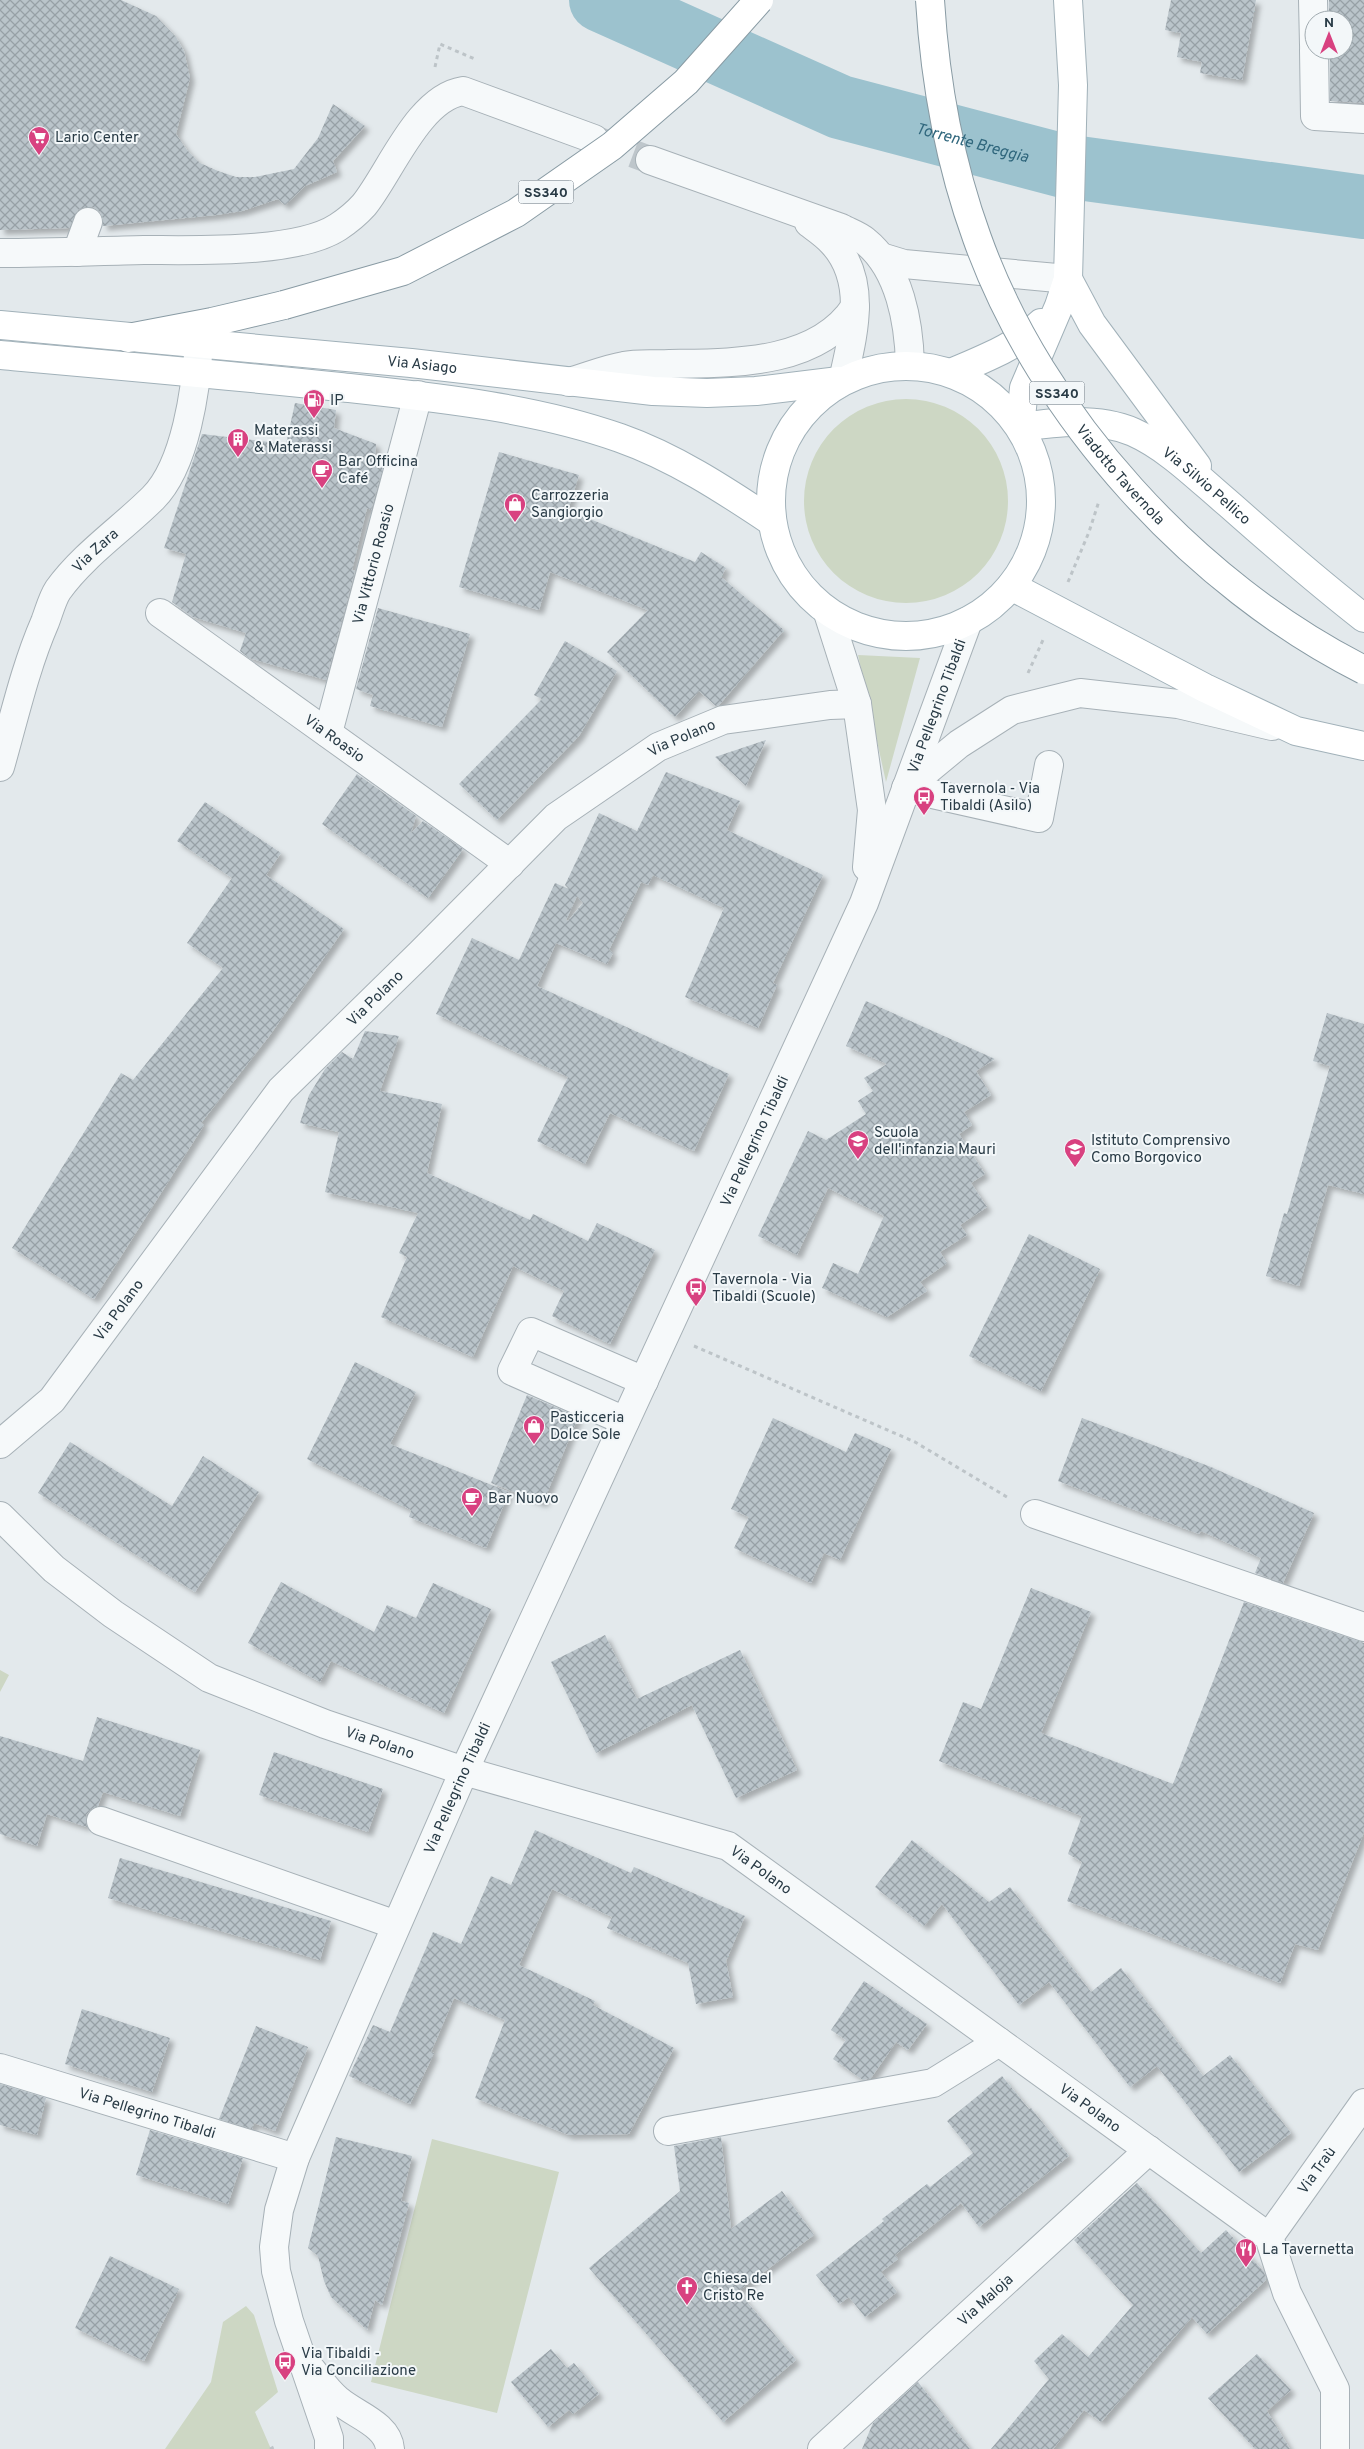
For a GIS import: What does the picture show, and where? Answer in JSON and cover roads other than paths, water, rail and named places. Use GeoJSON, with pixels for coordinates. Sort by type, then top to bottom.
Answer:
{"type":"FeatureCollection","features":[{"type":"Feature","properties":{"kind":"main road","name":"SS340"},"geometry":{"type":"LineString","coordinates":[[128,338],[212,322],[284,305],[402,271],[516,213],[612,146],[679,88],[759,0]]}},
{"type":"Feature","properties":{"kind":"main road","name":"Viadotto Tavernola"},"geometry":{"type":"LineString","coordinates":[[930,0],[938,93],[960,185],[977,239],[997,287],[1043,372],[1123,479],[1186,546],[1253,602],[1319,645],[1364,670]]}},
{"type":"Feature","properties":{"kind":"main road"},"geometry":{"type":"LineString","coordinates":[[1020,427],[1024,388],[1059,306],[1068,266],[1073,85],[1068,0]]}},
{"type":"Feature","properties":{"kind":"main road"},"geometry":{"type":"LineString","coordinates":[[1071,40],[1077,0]]}},
{"type":"Feature","properties":{"kind":"main road"},"geometry":{"type":"LineString","coordinates":[[1068,266],[1092,324],[1219,496]]}},
{"type":"Feature","properties":{"kind":"main road"},"geometry":{"type":"LineString","coordinates":[[951,373],[994,355],[1029,335],[1059,306]]}},
{"type":"Feature","properties":{"kind":"main road","name":"Via Asiago"},"geometry":{"type":"LineString","coordinates":[[0,325],[411,363],[653,392],[707,393],[756,391],[843,380]]}},
{"type":"Feature","properties":{"kind":"main road","name":"Via Asiago"},"geometry":{"type":"LineString","coordinates":[[0,355],[197,372],[418,395],[542,417],[618,437],[693,472],[771,521]]}},
{"type":"Feature","properties":{"kind":"main road"},"geometry":{"type":"LineString","coordinates":[[910,365],[951,373],[973,383],[994,397],[1020,427],[1034,455],[1042,494],[1038,532],[1028,561],[1011,586],[992,606],[968,622],[936,634],[896,637],[857,628],[828,613],[801,589],[781,556],[771,521],[770,494],[774,467],[789,431],[812,401],[843,380],[886,366],[910,365]]}},
{"type":"Feature","properties":{"kind":"main road","name":"Via Silvio Pellico"},"geometry":{"type":"LineString","coordinates":[[1020,427],[1086,423],[1117,427],[1133,432],[1185,467],[1328,590],[1364,618]]}},
{"type":"Feature","properties":{"kind":"main road"},"geometry":{"type":"LineString","coordinates":[[1011,586],[1205,688],[1296,732],[1364,746]]}},
{"type":"Feature","properties":{"kind":"street"},"geometry":{"type":"LineString","coordinates":[[1314,60],[1315,116],[1364,119]]}},
{"type":"Feature","properties":{"kind":"street"},"geometry":{"type":"LineString","coordinates":[[0,253],[238,249],[292,242],[314,237],[336,229],[352,217],[364,205],[418,125],[432,108],[450,95],[463,91],[594,139]]}},
{"type":"Feature","properties":{"kind":"street"},"geometry":{"type":"LineString","coordinates":[[650,160],[841,228],[864,240],[881,257],[896,286],[909,340],[910,365]]}},
{"type":"Feature","properties":{"kind":"street"},"geometry":{"type":"LineString","coordinates":[[798,214],[833,243],[848,264],[855,288],[851,345],[843,380]]}},
{"type":"Feature","properties":{"kind":"street"},"geometry":{"type":"LineString","coordinates":[[77,252],[88,222]]}},
{"type":"Feature","properties":{"kind":"street"},"geometry":{"type":"LineString","coordinates":[[881,257],[904,264],[1068,266]]}},
{"type":"Feature","properties":{"kind":"street"},"geometry":{"type":"LineString","coordinates":[[569,382],[625,366],[743,360],[791,352],[818,342],[836,330],[846,320],[854,307]]}},
{"type":"Feature","properties":{"kind":"street","name":"Via Zara"},"geometry":{"type":"LineString","coordinates":[[0,767],[33,650],[57,591],[82,564],[155,496],[167,480],[180,452],[197,372],[199,344]]}},
{"type":"Feature","properties":{"kind":"street","name":"Via Vittorio Roasio"},"geometry":{"type":"LineString","coordinates":[[328,733],[418,395]]}},
{"type":"Feature","properties":{"kind":"street","name":"Via Roasio"},"geometry":{"type":"LineString","coordinates":[[160,613],[510,864]]}},
{"type":"Feature","properties":{"kind":"street","name":"Via Pellegrino Tibaldi"},"geometry":{"type":"LineString","coordinates":[[828,613],[857,704],[872,810],[864,903]]}},
{"type":"Feature","properties":{"kind":"street","name":"Via Pellegrino Tibaldi"},"geometry":{"type":"LineString","coordinates":[[329,2449],[329,2438],[300,2355],[276,2271],[274,2247],[279,2210],[294,2158],[464,1771],[864,903],[968,622]]}},
{"type":"Feature","properties":{"kind":"street"},"geometry":{"type":"LineString","coordinates":[[906,788],[959,744],[1012,710],[1080,693],[1178,704],[1296,732]]}},
{"type":"Feature","properties":{"kind":"street","name":"Via Polano"},"geometry":{"type":"LineString","coordinates":[[0,1444],[52,1400],[281,1090],[556,817],[658,747],[723,720],[830,705],[857,704]]}},
{"type":"Feature","properties":{"kind":"street"},"geometry":{"type":"LineString","coordinates":[[906,788],[1039,818],[1049,765]]}},
{"type":"Feature","properties":{"kind":"street"},"geometry":{"type":"LineString","coordinates":[[626,1421],[512,1371],[531,1332],[644,1381]]}},
{"type":"Feature","properties":{"kind":"street"},"geometry":{"type":"LineString","coordinates":[[1035,1514],[1364,1627]]}},
{"type":"Feature","properties":{"kind":"street","name":"Via Polano"},"geometry":{"type":"LineString","coordinates":[[0,1516],[54,1569],[113,1614],[209,1678],[325,1724],[464,1771],[728,1846],[1269,2237]]}},
{"type":"Feature","properties":{"kind":"street"},"geometry":{"type":"LineString","coordinates":[[101,1821],[396,1925]]}},
{"type":"Feature","properties":{"kind":"street"},"geometry":{"type":"LineString","coordinates":[[668,2131],[934,2083],[999,2042]]}},
{"type":"Feature","properties":{"kind":"street","name":"Via Pellegrino Tibaldi"},"geometry":{"type":"LineString","coordinates":[[0,2068],[294,2158]]}},
{"type":"Feature","properties":{"kind":"street","name":"Via Traù"},"geometry":{"type":"LineString","coordinates":[[1269,2237],[1364,2102]]}},
{"type":"Feature","properties":{"kind":"street","name":"Via Maloja"},"geometry":{"type":"LineString","coordinates":[[822,2449],[1150,2150]]}},
{"type":"Feature","properties":{"kind":"street"},"geometry":{"type":"LineString","coordinates":[[1269,2237],[1287,2293],[1335,2389],[1335,2449]]}},
{"type":"Feature","properties":{"kind":"street","name":"Via Pellegrino Tibaldi"},"geometry":{"type":"LineString","coordinates":[[300,2355],[336,2399],[381,2429],[395,2445]]}},
{"type":"Feature","properties":{"kind":"waterway","name":"Torrente Breggia"},"geometry":{"type":"LineString","coordinates":[[601,0],[840,107],[1064,166],[1364,207]]}},
{"type":"Feature","properties":{"kind":"tunnel"},"geometry":{"type":"LineString","coordinates":[[594,139],[650,160]]}},
{"type":"Feature","properties":{"kind":"place","name":"Lario Center"},"geometry":{"type":"Point","coordinates":[39,156]}},
{"type":"Feature","properties":{"kind":"place","name":"IP"},"geometry":{"type":"Point","coordinates":[314,419]}},
{"type":"Feature","properties":{"kind":"place","name":"Materassi & Materassi"},"geometry":{"type":"Point","coordinates":[238,458]}},
{"type":"Feature","properties":{"kind":"place","name":"Bar Officina Café"},"geometry":{"type":"Point","coordinates":[322,489]}},
{"type":"Feature","properties":{"kind":"place","name":"Carrozzeria Sangiorgio"},"geometry":{"type":"Point","coordinates":[515,523]}},
{"type":"Feature","properties":{"kind":"place","name":"Tavernola - Via Tibaldi (Asilo)"},"geometry":{"type":"Point","coordinates":[924,816]}},
{"type":"Feature","properties":{"kind":"place","name":"Scuola dell'infanzia Mauri"},"geometry":{"type":"Point","coordinates":[858,1160]}},
{"type":"Feature","properties":{"kind":"place","name":"Istituto Comprensivo Como Borgovico"},"geometry":{"type":"Point","coordinates":[1075,1168]}},
{"type":"Feature","properties":{"kind":"place","name":"Tavernola - Via Tibaldi (Scuole)"},"geometry":{"type":"Point","coordinates":[696,1307]}},
{"type":"Feature","properties":{"kind":"place","name":"Pasticceria Dolce Sole"},"geometry":{"type":"Point","coordinates":[534,1445]}},
{"type":"Feature","properties":{"kind":"place","name":"Bar Nuovo"},"geometry":{"type":"Point","coordinates":[472,1517]}},
{"type":"Feature","properties":{"kind":"place","name":"La Tavernetta"},"geometry":{"type":"Point","coordinates":[1246,2268]}},
{"type":"Feature","properties":{"kind":"place","name":"Chiesa del Cristo Re"},"geometry":{"type":"Point","coordinates":[687,2306]}},
{"type":"Feature","properties":{"kind":"place","name":"Via Tibaldi - Via Conciliazione"},"geometry":{"type":"Point","coordinates":[285,2381]}}]}
